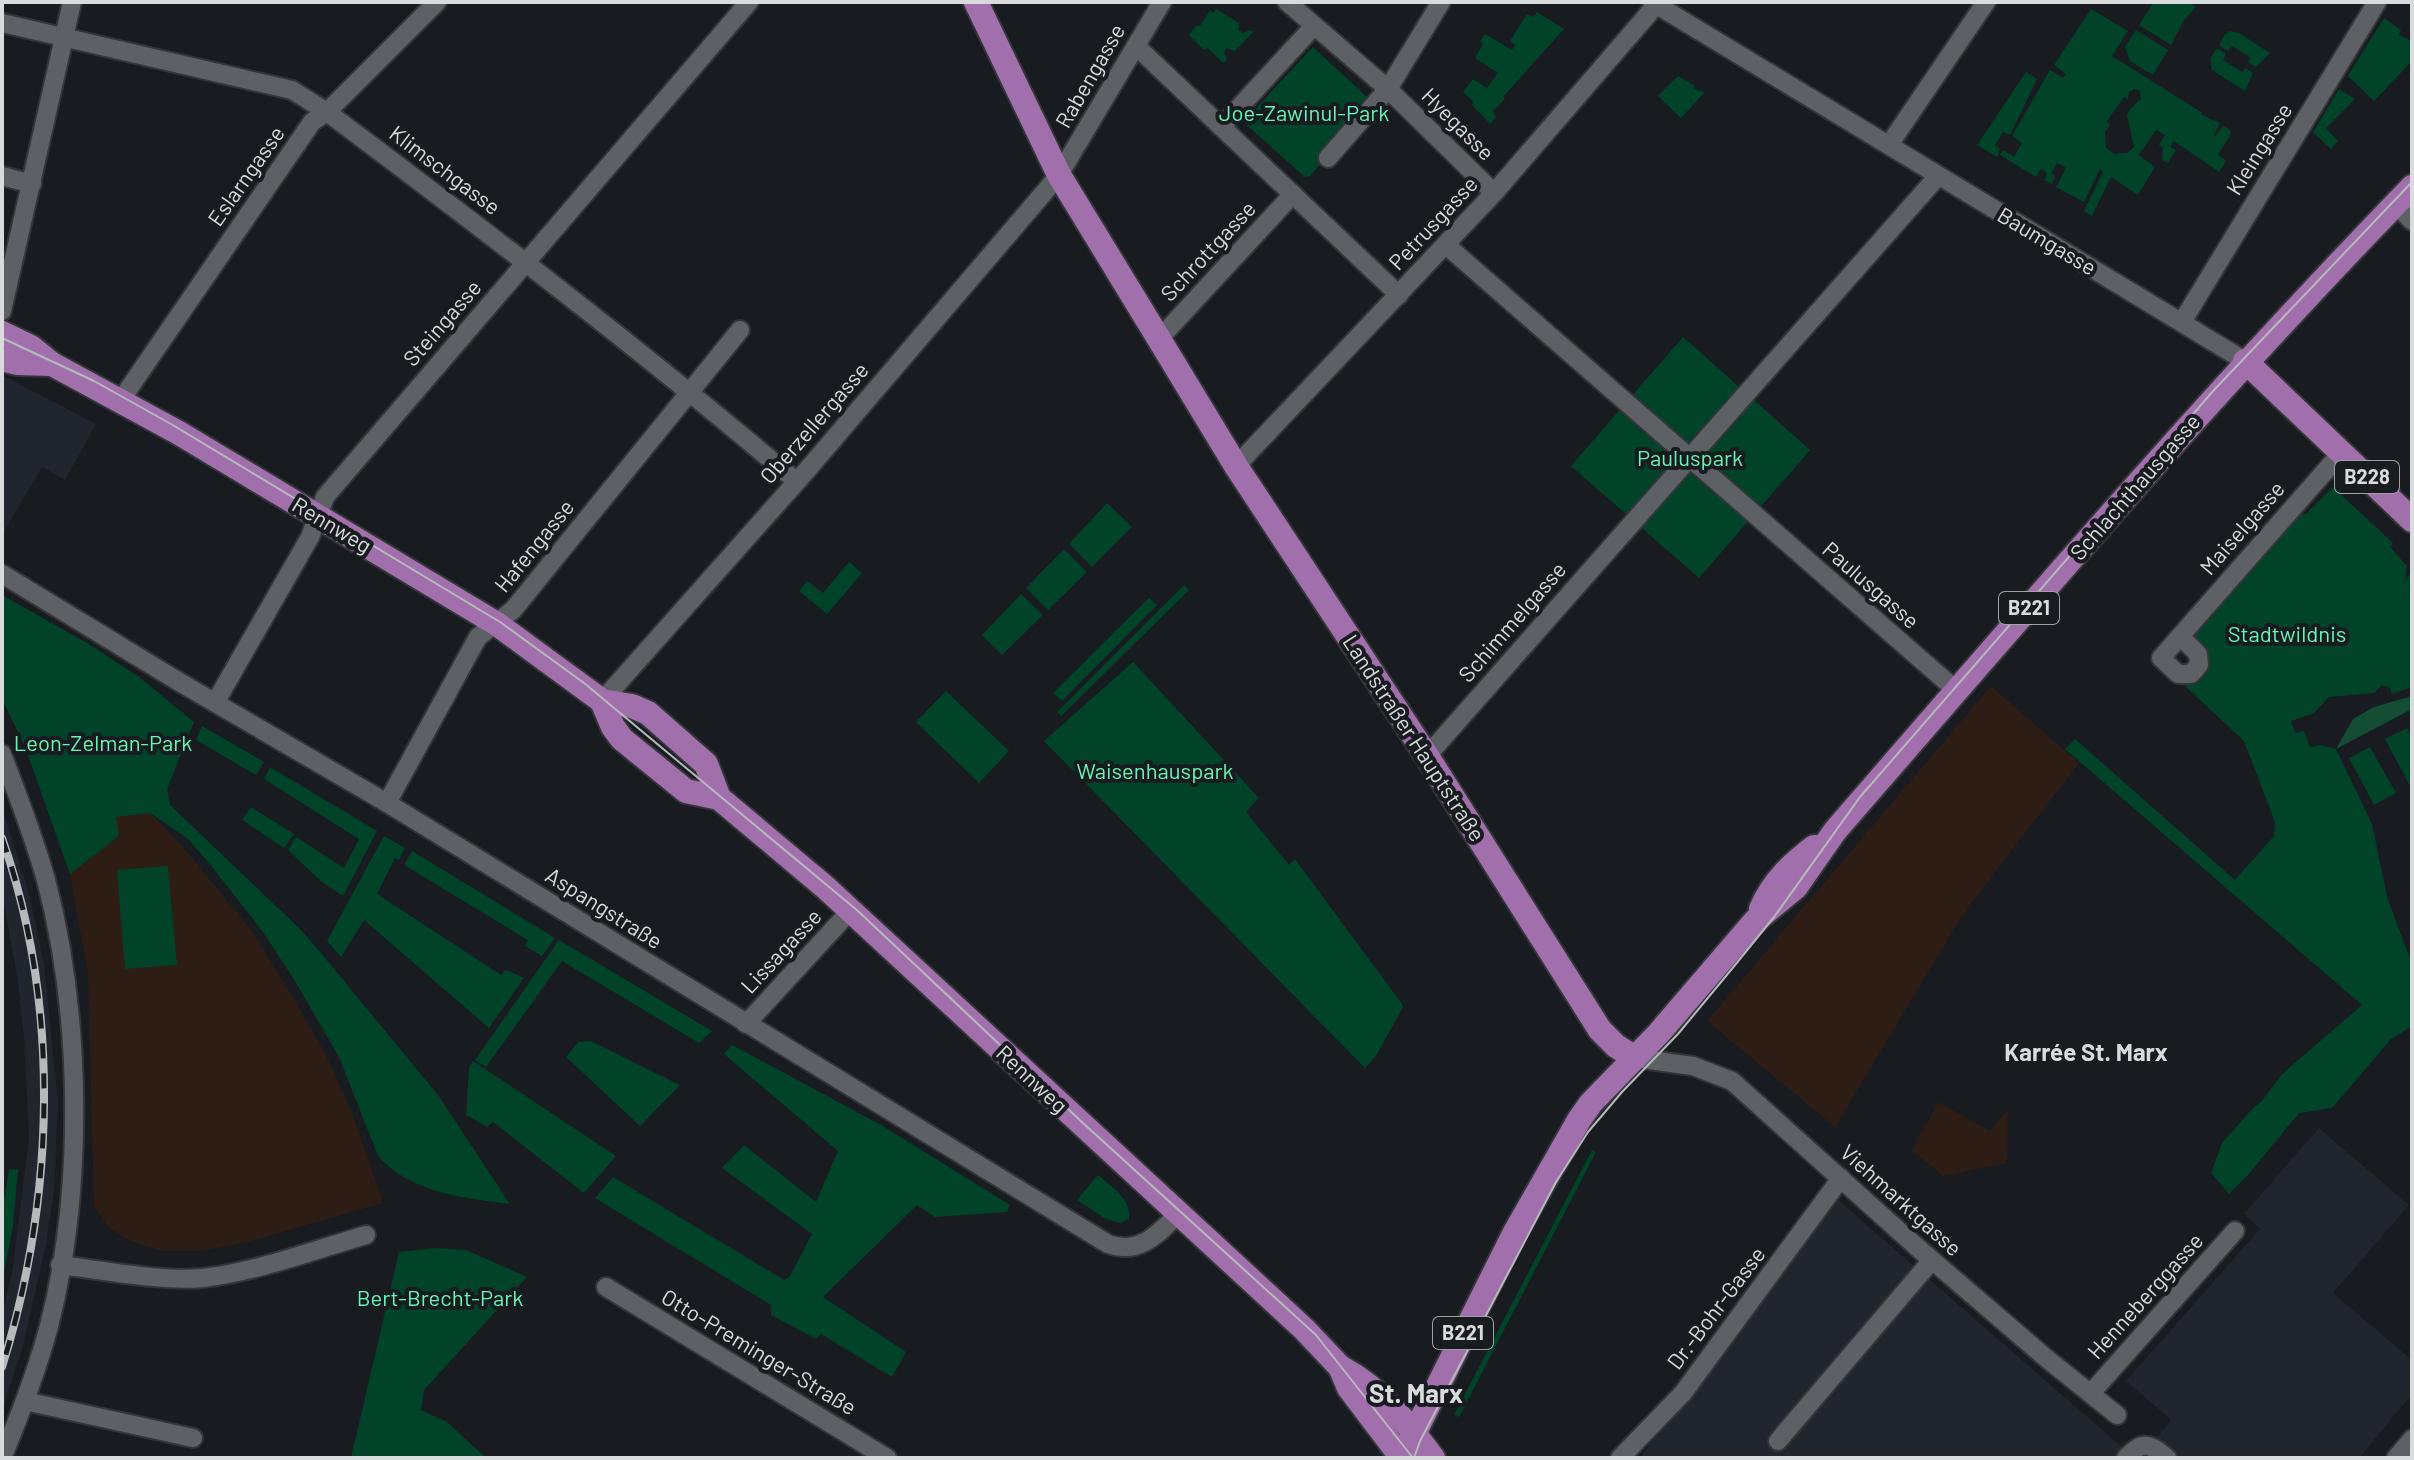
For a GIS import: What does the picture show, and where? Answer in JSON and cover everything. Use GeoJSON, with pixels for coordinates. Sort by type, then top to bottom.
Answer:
{"type":"FeatureCollection","features":[{"type":"Feature","properties":{"kind":"main road","name":"Landstraßer Hauptstraße"},"geometry":{"type":"LineString","coordinates":[[976,2],[1059,175],[1236,466],[1427,756],[1600,1030],[1616,1046],[1635,1058]]}},
{"type":"Feature","properties":{"kind":"main road","name":"Schlachthausgasse"},"geometry":{"type":"LineString","coordinates":[[1635,1058],[1755,921],[1796,887],[1835,831],[2245,361],[2406,204]]}},
{"type":"Feature","properties":{"kind":"main road","name":"Rennweg"},"geometry":{"type":"LineString","coordinates":[[2,333],[31,347],[52,364],[121,400],[497,624],[602,701],[632,706],[648,713],[706,764],[719,798]]}},
{"type":"Feature","properties":{"kind":"main road","name":"Rennweg"},"geometry":{"type":"LineString","coordinates":[[2,359],[17,363],[52,364]]}},
{"type":"Feature","properties":{"kind":"main road","name":"Baumgasse"},"geometry":{"type":"LineString","coordinates":[[2245,361],[2412,520]]}},
{"type":"Feature","properties":{"kind":"main road","name":"Rennweg"},"geometry":{"type":"LineString","coordinates":[[602,701],[622,739],[686,791],[719,798],[851,910],[1304,1329],[1340,1367],[1376,1391],[1433,1458]]}},
{"type":"Feature","properties":{"kind":"main road","name":"B221"},"geometry":{"type":"LineString","coordinates":[[1402,1458],[1481,1297],[1552,1163],[1591,1103],[1635,1058]]}},
{"type":"Feature","properties":{"kind":"main road","name":"Rennweg"},"geometry":{"type":"LineString","coordinates":[[1340,1367],[1349,1388],[1402,1458]]}},
{"type":"Feature","properties":{"kind":"street"},"geometry":{"type":"LineString","coordinates":[[2,311],[72,2]]}},
{"type":"Feature","properties":{"kind":"street","name":"Eslarngasse"},"geometry":{"type":"LineString","coordinates":[[121,400],[312,122],[327,112],[437,2]]}},
{"type":"Feature","properties":{"kind":"street","name":"Steingasse"},"geometry":{"type":"LineString","coordinates":[[215,703],[310,537],[325,497],[749,2]]}},
{"type":"Feature","properties":{"kind":"street","name":"Rabengasse"},"geometry":{"type":"LineString","coordinates":[[1059,175],[1162,2]]}},
{"type":"Feature","properties":{"kind":"street"},"geometry":{"type":"LineString","coordinates":[[1221,127],[1314,26],[1287,2]]}},
{"type":"Feature","properties":{"kind":"street"},"geometry":{"type":"LineString","coordinates":[[1328,158],[1388,89],[1441,2]]}},
{"type":"Feature","properties":{"kind":"street"},"geometry":{"type":"LineString","coordinates":[[1889,145],[1986,2]]}},
{"type":"Feature","properties":{"kind":"street","name":"Kleingasse"},"geometry":{"type":"LineString","coordinates":[[2182,322],[2377,2]]}},
{"type":"Feature","properties":{"kind":"street","name":"Baumgasse"},"geometry":{"type":"LineString","coordinates":[[1654,3],[2245,361]]}},
{"type":"Feature","properties":{"kind":"street","name":"Petrusgasse"},"geometry":{"type":"LineString","coordinates":[[1236,466],[1494,193],[1654,3]]}},
{"type":"Feature","properties":{"kind":"street","name":"Klimschgasse"},"geometry":{"type":"LineString","coordinates":[[2,23],[292,90],[327,112],[526,262],[690,391],[796,481]]}},
{"type":"Feature","properties":{"kind":"street","name":"Hyegasse"},"geometry":{"type":"LineString","coordinates":[[1314,26],[1388,89],[1494,193]]}},
{"type":"Feature","properties":{"kind":"street"},"geometry":{"type":"LineString","coordinates":[[1136,46],[1399,295]]}},
{"type":"Feature","properties":{"kind":"street","name":"Oberzellergasse"},"geometry":{"type":"LineString","coordinates":[[602,701],[1059,175]]}},
{"type":"Feature","properties":{"kind":"street"},"geometry":{"type":"LineString","coordinates":[[2,176],[32,184]]}},
{"type":"Feature","properties":{"kind":"street","name":"Schimmelgasse"},"geometry":{"type":"LineString","coordinates":[[1427,756],[1938,176]]}},
{"type":"Feature","properties":{"kind":"street","name":"Schrottgasse"},"geometry":{"type":"LineString","coordinates":[[1159,339],[1293,194]]}},
{"type":"Feature","properties":{"kind":"street","name":"Paulusgasse"},"geometry":{"type":"LineString","coordinates":[[1446,245],[1957,691]]}},
{"type":"Feature","properties":{"kind":"street","name":"Hafengasse"},"geometry":{"type":"LineString","coordinates":[[387,803],[478,637],[513,610],[740,330]]}},
{"type":"Feature","properties":{"kind":"street","name":"Maiselgasse"},"geometry":{"type":"LineString","coordinates":[[2180,636],[2342,452]]}},
{"type":"Feature","properties":{"kind":"street","name":"Aspangstraße"},"geometry":{"type":"LineString","coordinates":[[2,574],[387,803],[1108,1244],[1125,1248],[1147,1242],[1178,1214]]}},
{"type":"Feature","properties":{"kind":"street"},"geometry":{"type":"LineString","coordinates":[[2,754],[23,807],[46,882],[63,962],[72,1053],[74,1116],[70,1193],[49,1326],[25,1401],[2,1458]]}},
{"type":"Feature","properties":{"kind":"street","name":"Lissagasse"},"geometry":{"type":"LineString","coordinates":[[746,1024],[851,910]]}},
{"type":"Feature","properties":{"kind":"street","name":"Viehmarktgasse"},"geometry":{"type":"LineString","coordinates":[[1635,1058],[1693,1066],[1732,1081],[1932,1260],[2117,1415]]}},
{"type":"Feature","properties":{"kind":"street","name":"Dr.-Bohr-Gasse"},"geometry":{"type":"LineString","coordinates":[[1620,1458],[1683,1393],[1841,1178]]}},
{"type":"Feature","properties":{"kind":"street","name":"Henneberggasse"},"geometry":{"type":"LineString","coordinates":[[2091,1393],[2235,1231]]}},
{"type":"Feature","properties":{"kind":"street"},"geometry":{"type":"LineString","coordinates":[[60,1265],[181,1279],[201,1278],[227,1274],[366,1235]]}},
{"type":"Feature","properties":{"kind":"street"},"geometry":{"type":"LineString","coordinates":[[1778,1441],[1932,1260]]}},
{"type":"Feature","properties":{"kind":"street","name":"Otto-Preminger-Straße"},"geometry":{"type":"LineString","coordinates":[[606,1287],[887,1458]]}},
{"type":"Feature","properties":{"kind":"street"},"geometry":{"type":"LineString","coordinates":[[25,1401],[193,1438]]}},
{"type":"Feature","properties":{"kind":"street"},"geometry":{"type":"LineString","coordinates":[[2396,1458],[2412,1439]]}},
{"type":"Feature","properties":{"kind":"street"},"geometry":{"type":"LineString","coordinates":[[2126,1458],[2137,1446],[2146,1445],[2154,1447],[2167,1458]]}},
{"type":"Feature","properties":{"kind":"shaded area"},"geometry":{"type":"Polygon","coordinates":[[[2,375],[96,424],[65,480],[42,467],[2,535],[2,375]]]}},
{"type":"Feature","properties":{"kind":"shaded area"},"geometry":{"type":"Polygon","coordinates":[[[1991,686],[2079,763],[1965,911],[1835,1127],[1707,1021],[1991,686]]]}},
{"type":"Feature","properties":{"kind":"shaded area"},"geometry":{"type":"Polygon","coordinates":[[[2,808],[29,893],[44,964],[58,1102],[54,1191],[46,1244],[23,1346],[2,1410],[2,1316],[13,1267],[29,1138],[24,1035],[2,894],[2,808]]]}},
{"type":"Feature","properties":{"kind":"shaded area"},"geometry":{"type":"Polygon","coordinates":[[[150,813],[183,847],[252,931],[303,1014],[351,1110],[383,1203],[247,1242],[201,1251],[162,1251],[128,1240],[108,1227],[94,1206],[88,974],[70,874],[119,836],[115,817],[150,813]]]}},
{"type":"Feature","properties":{"kind":"shaded area"},"geometry":{"type":"Polygon","coordinates":[[[1938,1102],[1990,1131],[2008,1110],[2007,1163],[1943,1176],[1912,1150],[1938,1102]]]}},
{"type":"Feature","properties":{"kind":"shaded area"},"geometry":{"type":"Polygon","coordinates":[[[2319,1128],[2409,1205],[2333,1293],[2412,1360],[2412,1394],[2359,1458],[2142,1458],[2171,1420],[2126,1381],[2260,1229],[2244,1214],[2319,1128]]]}},
{"type":"Feature","properties":{"kind":"shaded area"},"geometry":{"type":"Polygon","coordinates":[[[1837,1199],[2130,1454],[2126,1458],[1640,1458],[1837,1199]]]}},
{"type":"Feature","properties":{"kind":"green space"},"geometry":{"type":"Polygon","coordinates":[[[2154,2],[2189,2],[2196,7],[2184,20],[2171,45],[2139,25],[2154,2]]]}},
{"type":"Feature","properties":{"kind":"green space"},"geometry":{"type":"Polygon","coordinates":[[[1215,8],[1239,23],[1238,30],[1253,32],[1235,51],[1227,48],[1224,52],[1227,60],[1223,63],[1189,35],[1196,25],[1200,26],[1211,9],[1215,12],[1215,8]]]}},
{"type":"Feature","properties":{"kind":"green space"},"geometry":{"type":"Polygon","coordinates":[[[2091,9],[2128,31],[2112,56],[2202,115],[2220,123],[2215,137],[2223,126],[2230,130],[2231,134],[2218,155],[2226,161],[2219,172],[2174,141],[2170,147],[2176,150],[2168,163],[2162,160],[2163,148],[2159,145],[2165,135],[2156,130],[2139,155],[2155,167],[2138,195],[2111,177],[2092,216],[2084,211],[2103,172],[2100,169],[2084,202],[2056,187],[2066,168],[2057,163],[2051,173],[2055,176],[2052,184],[2044,180],[2047,173],[2041,169],[2036,177],[2000,155],[2003,150],[2014,157],[2022,143],[2012,136],[2050,70],[2063,78],[2066,74],[2054,65],[2091,9]],[[2135,89],[2129,92],[2128,99],[2124,97],[2107,121],[2110,126],[2105,132],[2106,148],[2114,154],[2127,153],[2134,147],[2127,115],[2141,99],[2140,91],[2135,89]]]}},
{"type":"Feature","properties":{"kind":"green space"},"geometry":{"type":"Polygon","coordinates":[[[1537,12],[1564,29],[1503,97],[1505,99],[1493,111],[1496,118],[1490,124],[1463,92],[1473,79],[1487,88],[1498,73],[1475,58],[1483,44],[1480,41],[1485,34],[1512,50],[1515,45],[1510,41],[1527,14],[1533,17],[1537,12]]]}},
{"type":"Feature","properties":{"kind":"green space"},"geometry":{"type":"Polygon","coordinates":[[[2384,18],[2401,30],[2399,35],[2412,41],[2412,61],[2374,101],[2348,76],[2384,18]]]}},
{"type":"Feature","properties":{"kind":"green space"},"geometry":{"type":"Polygon","coordinates":[[[2136,30],[2168,50],[2153,75],[2130,61],[2125,47],[2136,30]]]}},
{"type":"Feature","properties":{"kind":"green space"},"geometry":{"type":"Polygon","coordinates":[[[2230,31],[2239,33],[2270,53],[2256,67],[2248,62],[2251,58],[2232,46],[2228,51],[2219,45],[2230,31]]]}},
{"type":"Feature","properties":{"kind":"green space","name":"Joe-Zawinul-Park"},"geometry":{"type":"Polygon","coordinates":[[[1313,47],[1367,97],[1318,154],[1324,160],[1310,176],[1305,177],[1243,122],[1313,47]]]}},
{"type":"Feature","properties":{"kind":"green space"},"geometry":{"type":"Polygon","coordinates":[[[2217,48],[2226,54],[2223,60],[2242,72],[2245,68],[2253,73],[2245,91],[2212,70],[2210,59],[2217,48]]]}},
{"type":"Feature","properties":{"kind":"green space"},"geometry":{"type":"Polygon","coordinates":[[[2026,72],[2037,79],[2010,135],[2003,132],[1995,145],[2000,149],[1997,157],[1977,145],[2026,72]]]}},
{"type":"Feature","properties":{"kind":"green space"},"geometry":{"type":"Polygon","coordinates":[[[1678,76],[1694,85],[1694,89],[1705,92],[1681,118],[1658,96],[1678,76]]]}},
{"type":"Feature","properties":{"kind":"green space"},"geometry":{"type":"Polygon","coordinates":[[[2339,89],[2355,99],[2326,128],[2338,141],[2331,149],[2313,132],[2339,89]]]}},
{"type":"Feature","properties":{"kind":"green space","name":"Pauluspark"},"geometry":{"type":"Polygon","coordinates":[[[1683,337],[1810,450],[1699,578],[1571,466],[1683,337]]]}},
{"type":"Feature","properties":{"kind":"green space","name":"Stadtwildnis"},"geometry":{"type":"Polygon","coordinates":[[[2333,487],[2393,543],[2390,547],[2407,566],[2405,581],[2412,571],[2412,687],[2392,694],[2390,688],[2382,685],[2374,693],[2329,697],[2314,713],[2291,721],[2295,733],[2304,731],[2310,747],[2320,745],[2336,749],[2372,824],[2387,897],[2412,964],[2412,1026],[2391,1039],[2332,1108],[2299,1113],[2229,1194],[2211,1173],[2222,1143],[2261,1102],[2283,1073],[2362,1005],[2065,749],[2075,739],[2235,880],[2274,836],[2275,822],[2244,741],[2185,686],[2203,668],[2190,632],[2295,515],[2306,514],[2333,487]]]}},
{"type":"Feature","properties":{"kind":"green space"},"geometry":{"type":"Polygon","coordinates":[[[1107,503],[1132,527],[1092,567],[1069,544],[1107,503]]]}},
{"type":"Feature","properties":{"kind":"green space"},"geometry":{"type":"Polygon","coordinates":[[[1064,549],[1087,572],[1048,610],[1026,588],[1064,549]]]}},
{"type":"Feature","properties":{"kind":"green space"},"geometry":{"type":"Polygon","coordinates":[[[849,562],[862,573],[827,614],[799,591],[807,581],[823,593],[849,562]]]}},
{"type":"Feature","properties":{"kind":"green space"},"geometry":{"type":"Polygon","coordinates":[[[1184,585],[1189,590],[1061,716],[1057,712],[1184,585]]]}},
{"type":"Feature","properties":{"kind":"green space"},"geometry":{"type":"Polygon","coordinates":[[[1021,594],[1043,615],[1002,655],[982,635],[1021,594]]]}},
{"type":"Feature","properties":{"kind":"green space","name":"Leon-Zelman-Park"},"geometry":{"type":"Polygon","coordinates":[[[2,595],[87,643],[139,677],[194,722],[167,789],[170,805],[300,929],[321,953],[438,1095],[510,1204],[457,1196],[422,1186],[391,1168],[378,1156],[339,1057],[295,981],[263,932],[187,838],[150,813],[116,817],[119,836],[70,874],[25,747],[2,699],[2,595]]]}},
{"type":"Feature","properties":{"kind":"green space"},"geometry":{"type":"Polygon","coordinates":[[[1149,598],[1157,605],[1062,701],[1053,693],[1149,598]]]}},
{"type":"Feature","properties":{"kind":"green space","name":"Waisenhauspark"},"geometry":{"type":"Polygon","coordinates":[[[1133,662],[1259,798],[1246,812],[1289,865],[1295,859],[1402,1004],[1376,1056],[1365,1068],[1044,741],[1133,662]]]}},
{"type":"Feature","properties":{"kind":"green space"},"geometry":{"type":"Polygon","coordinates":[[[946,691],[1009,751],[979,783],[916,722],[946,691]]]}},
{"type":"Feature","properties":{"kind":"green space"},"geometry":{"type":"Polygon","coordinates":[[[2412,696],[2412,709],[2336,749],[2353,719],[2374,707],[2412,696]]]}},
{"type":"Feature","properties":{"kind":"green space"},"geometry":{"type":"Polygon","coordinates":[[[202,726],[264,762],[256,775],[196,740],[202,726]]]}},
{"type":"Feature","properties":{"kind":"green space"},"geometry":{"type":"Polygon","coordinates":[[[2407,728],[2412,737],[2410,786],[2385,739],[2407,728]]]}},
{"type":"Feature","properties":{"kind":"green space"},"geometry":{"type":"Polygon","coordinates":[[[2370,747],[2396,793],[2374,805],[2349,758],[2370,747]]]}},
{"type":"Feature","properties":{"kind":"green space"},"geometry":{"type":"Polygon","coordinates":[[[270,767],[377,831],[343,896],[322,882],[288,850],[296,837],[344,868],[359,839],[264,779],[270,767]]]}},
{"type":"Feature","properties":{"kind":"green space"},"geometry":{"type":"Polygon","coordinates":[[[251,807],[294,834],[284,848],[242,820],[251,807]]]}},
{"type":"Feature","properties":{"kind":"green space"},"geometry":{"type":"Polygon","coordinates":[[[384,836],[405,848],[399,860],[395,858],[377,894],[501,975],[506,970],[524,978],[489,1028],[364,920],[341,957],[327,941],[384,836]]]}},
{"type":"Feature","properties":{"kind":"green space"},"geometry":{"type":"Polygon","coordinates":[[[412,851],[555,938],[542,956],[525,946],[528,940],[404,865],[412,851]]]}},
{"type":"Feature","properties":{"kind":"green space"},"geometry":{"type":"Polygon","coordinates":[[[168,866],[177,965],[125,969],[117,870],[168,866]]]}},
{"type":"Feature","properties":{"kind":"green space"},"geometry":{"type":"Polygon","coordinates":[[[559,940],[712,1031],[699,1043],[562,961],[486,1067],[475,1060],[559,940]]]}},
{"type":"Feature","properties":{"kind":"green space"},"geometry":{"type":"Polygon","coordinates":[[[591,1041],[680,1085],[640,1126],[566,1057],[578,1042],[591,1041]]]}},
{"type":"Feature","properties":{"kind":"green space"},"geometry":{"type":"Polygon","coordinates":[[[732,1045],[881,1125],[1010,1205],[1007,1212],[935,1217],[917,1205],[823,1297],[906,1352],[892,1377],[821,1334],[816,1339],[771,1315],[771,1305],[595,1198],[613,1177],[784,1280],[790,1276],[812,1234],[722,1168],[744,1145],[816,1202],[838,1151],[724,1054],[732,1045]]]}},
{"type":"Feature","properties":{"kind":"green space"},"geometry":{"type":"Polygon","coordinates":[[[473,1061],[616,1156],[584,1193],[493,1122],[487,1127],[466,1115],[469,1068],[473,1061]]]}},
{"type":"Feature","properties":{"kind":"green space"},"geometry":{"type":"Polygon","coordinates":[[[1592,1150],[1596,1152],[1459,1417],[1454,1415],[1592,1150]]]}},
{"type":"Feature","properties":{"kind":"green space"},"geometry":{"type":"Polygon","coordinates":[[[18,1169],[13,1226],[2,1282],[4,1199],[9,1170],[18,1169]]]}},
{"type":"Feature","properties":{"kind":"green space"},"geometry":{"type":"Polygon","coordinates":[[[1098,1175],[1124,1199],[1129,1219],[1120,1223],[1106,1219],[1077,1200],[1098,1175]]]}},
{"type":"Feature","properties":{"kind":"green space","name":"Bert-Brecht-Park"},"geometry":{"type":"Polygon","coordinates":[[[435,1248],[466,1250],[527,1277],[424,1390],[421,1410],[447,1422],[486,1458],[351,1458],[399,1252],[435,1248]]]}},
{"type":"Feature","properties":{"kind":"tram line"},"geometry":{"type":"LineString","coordinates":[[1414,1458],[1420,1441],[1556,1182],[1588,1132],[1678,1034],[1731,970],[1774,917],[1860,797],[2214,390],[2412,182]]}},
{"type":"Feature","properties":{"kind":"tram line"},"geometry":{"type":"LineString","coordinates":[[2,338],[94,381],[171,424],[500,622],[584,683],[858,911],[1084,1124],[1316,1335],[1413,1458]]}},
{"type":"Feature","properties":{"kind":"railway"},"geometry":{"type":"LineString","coordinates":[[2,838],[21,902],[34,968],[42,1035],[44,1102],[41,1170],[33,1237],[20,1303],[2,1367]]}},
{"type":"Feature","properties":{"kind":"district","name":"Karrée St. Marx"},"geometry":{"type":"Point","coordinates":[2086,1053]}},
{"type":"Feature","properties":{"kind":"district","name":"St. Marx"},"geometry":{"type":"Point","coordinates":[1416,1394]}}]}
